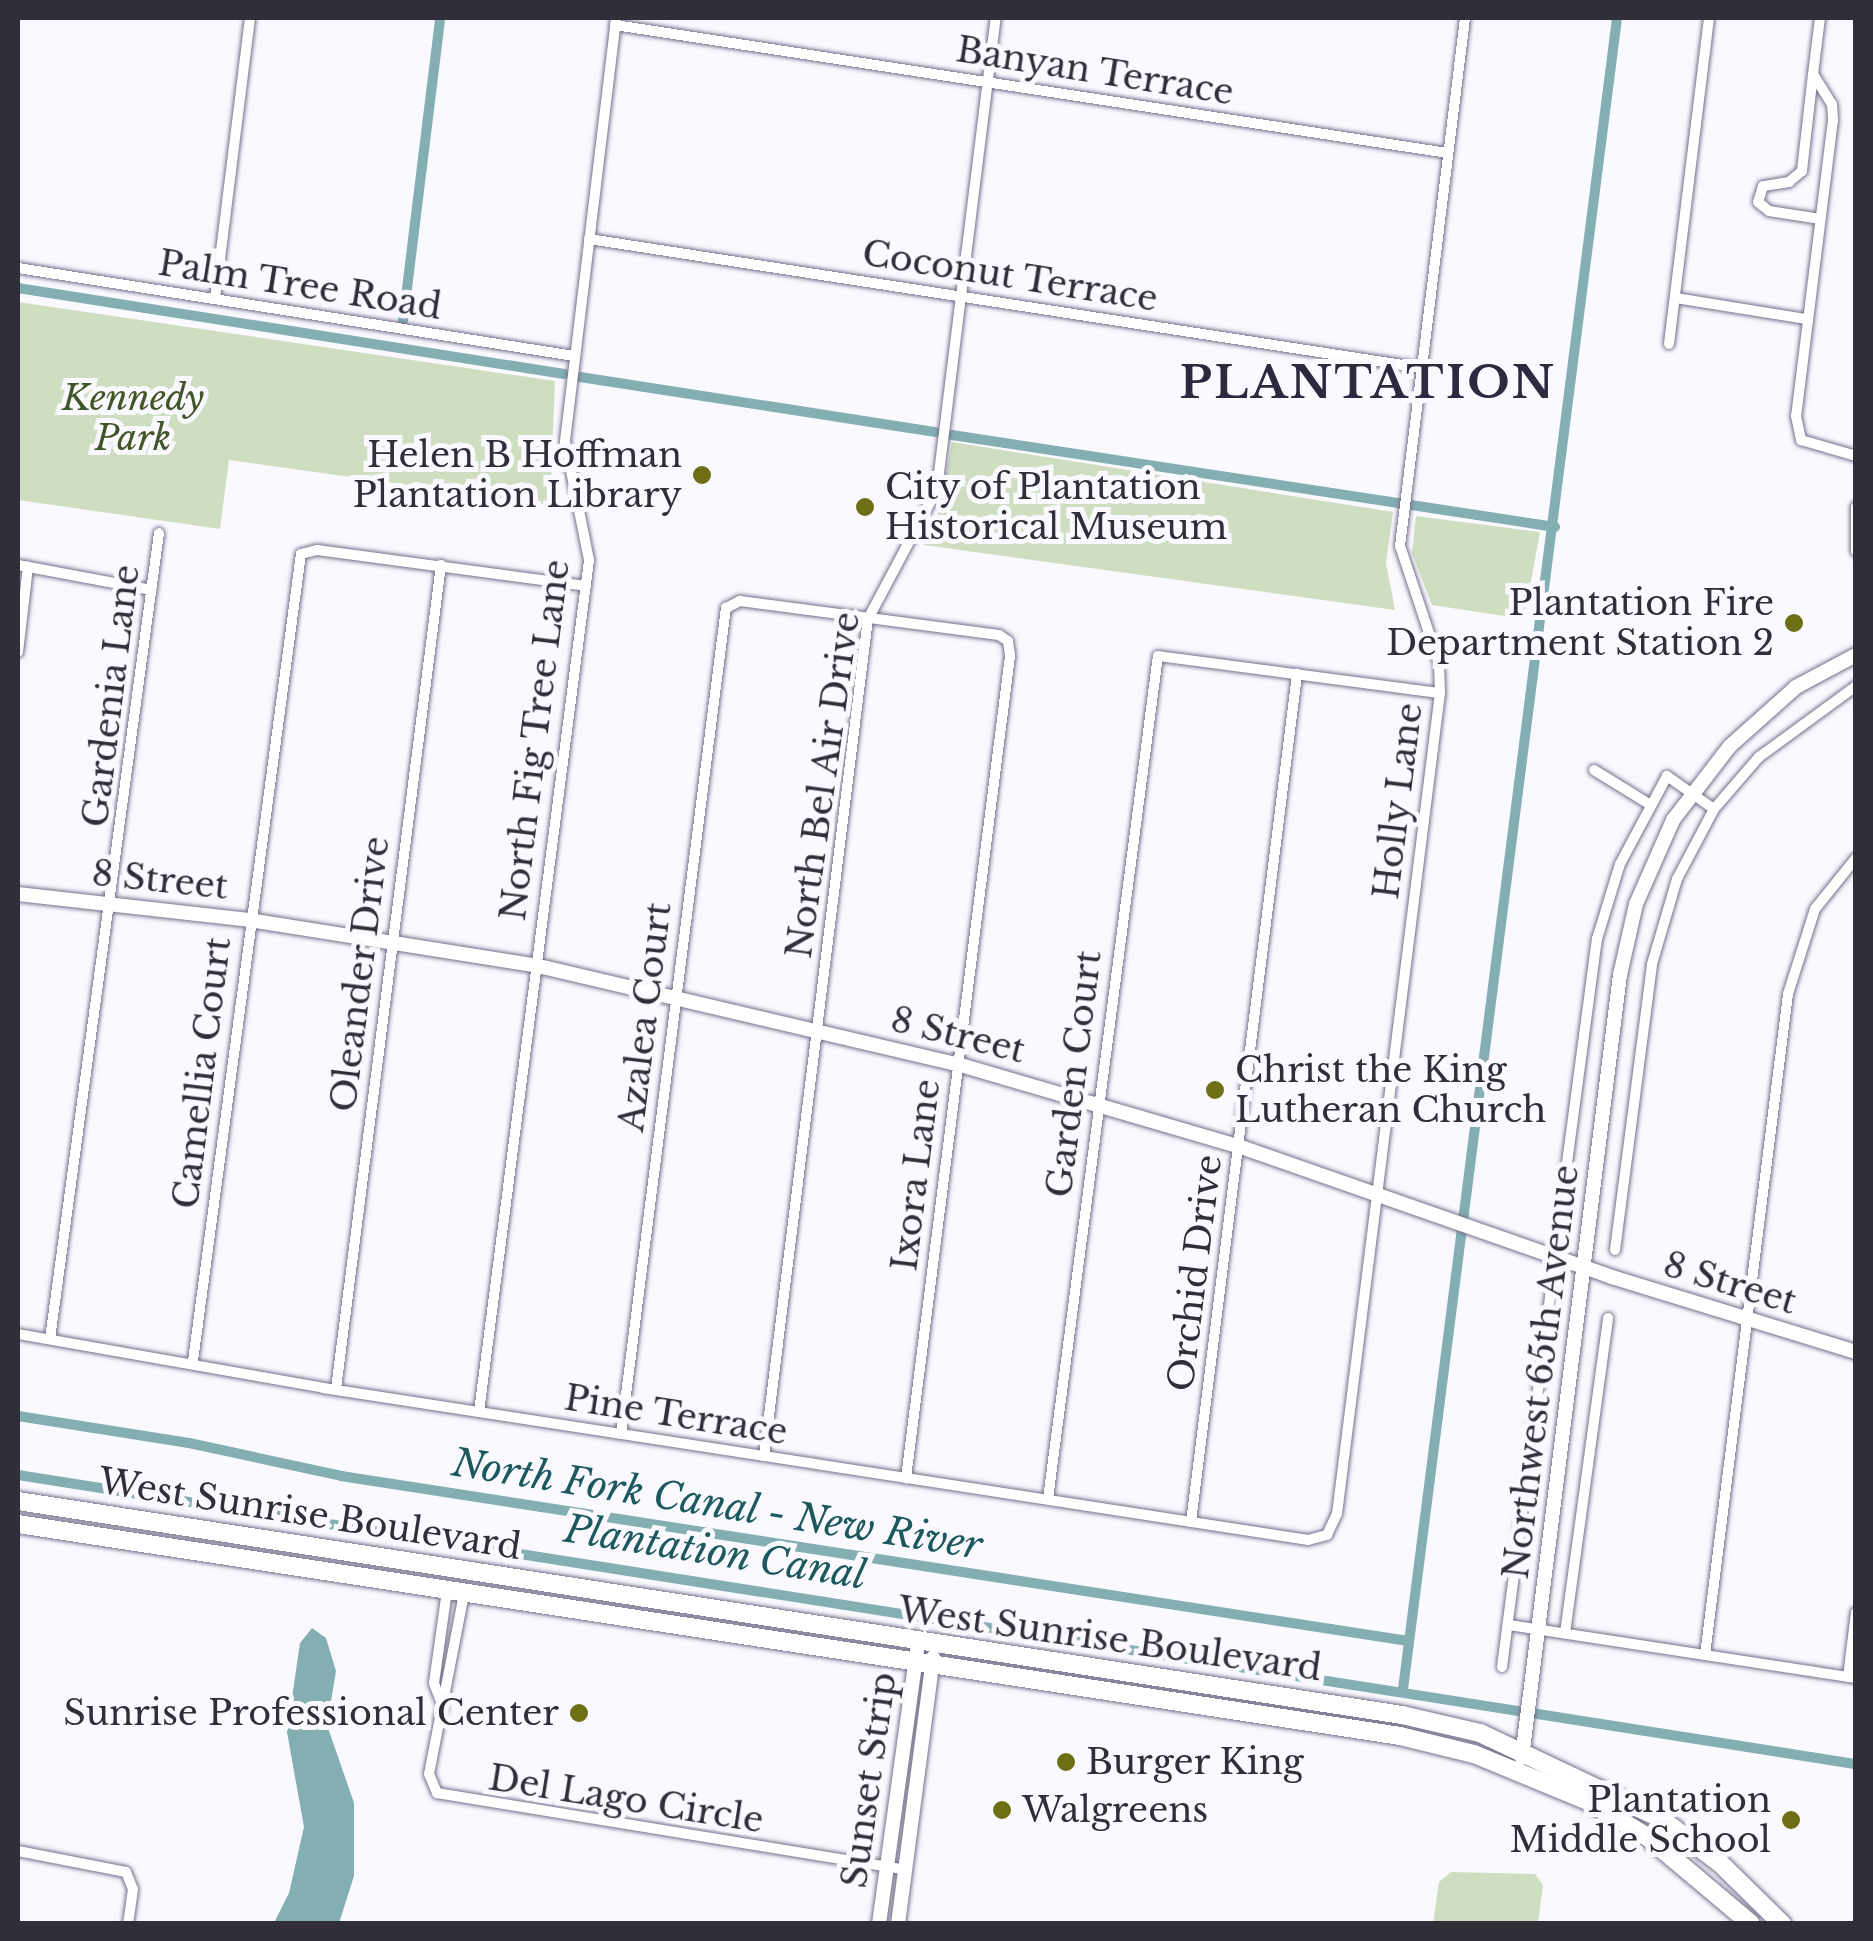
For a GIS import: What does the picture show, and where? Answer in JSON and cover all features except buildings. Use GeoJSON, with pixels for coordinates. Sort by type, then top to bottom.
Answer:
{"type":"FeatureCollection","features":[{"type":"Feature","properties":{"kind":"highway","name":"West Sunrise Boulevard"},"geometry":{"type":"LineString","coordinates":[[18,1501],[926,1646],[1402,1716],[1524,1750],[1660,1818],[1702,1850],[1782,1924]]}},
{"type":"Feature","properties":{"kind":"highway","name":"West Sunrise Boulevard"},"geometry":{"type":"LineString","coordinates":[[18,1524],[923,1667],[1400,1736],[1518,1770],[1616,1818],[1708,1882],[1752,1924]]}},
{"type":"Feature","properties":{"kind":"highway"},"geometry":{"type":"LineString","coordinates":[[159,1546],[234,1535]]}},
{"type":"Feature","properties":{"kind":"highway"},"geometry":{"type":"LineString","coordinates":[[338,1577],[359,1571],[432,1581],[446,1569]]}},
{"type":"Feature","properties":{"kind":"highway"},"geometry":{"type":"LineString","coordinates":[[455,1593],[464,1583],[620,1606],[651,1600]]}},
{"type":"Feature","properties":{"kind":"highway"},"geometry":{"type":"LineString","coordinates":[[1616,1818],[1635,1820],[1682,1852],[1702,1850]]}},
{"type":"Feature","properties":{"kind":"street"},"geometry":{"type":"LineString","coordinates":[[215,299],[250,18]]}},
{"type":"Feature","properties":{"kind":"street","name":"North Bel Air Drive"},"geometry":{"type":"LineString","coordinates":[[764,1456],[868,619],[937,489],[996,18]]}},
{"type":"Feature","properties":{"kind":"street","name":"Holly Lane"},"geometry":{"type":"LineString","coordinates":[[1327,1535],[1337,1514],[1440,694],[1436,651],[1403,564],[1404,512],[1465,18]]}},
{"type":"Feature","properties":{"kind":"street"},"geometry":{"type":"LineString","coordinates":[[1669,344],[1710,18]]}},
{"type":"Feature","properties":{"kind":"street"},"geometry":{"type":"LineString","coordinates":[[1820,18],[1802,171],[1789,182],[1763,186],[1758,202],[1768,211],[1820,219]]}},
{"type":"Feature","properties":{"kind":"street","name":"Banyan Terrace"},"geometry":{"type":"LineString","coordinates":[[615,21],[1448,153]]}},
{"type":"Feature","properties":{"kind":"street","name":"North Fig Tree Lane"},"geometry":{"type":"LineString","coordinates":[[479,1412],[586,586],[586,533],[564,441],[615,21]]}},
{"type":"Feature","properties":{"kind":"street"},"geometry":{"type":"LineString","coordinates":[[1813,74],[1832,104],[1796,416],[1802,440],[1856,456]]}},
{"type":"Feature","properties":{"kind":"street","name":"Coconut Terrace"},"geometry":{"type":"LineString","coordinates":[[589,239],[1422,368]]}},
{"type":"Feature","properties":{"kind":"street","name":"Palm Tree Road"},"geometry":{"type":"LineString","coordinates":[[18,268],[574,356]]}},
{"type":"Feature","properties":{"kind":"street"},"geometry":{"type":"LineString","coordinates":[[1676,298],[1806,319]]}},
{"type":"Feature","properties":{"kind":"street"},"geometry":{"type":"LineString","coordinates":[[1856,507],[1856,551]]}},
{"type":"Feature","properties":{"kind":"street","name":"Gardenia Lane"},"geometry":{"type":"LineString","coordinates":[[50,1339],[106,905],[114,895],[159,533]]}},
{"type":"Feature","properties":{"kind":"street","name":"Camellia Court"},"geometry":{"type":"LineString","coordinates":[[194,1361],[249,920],[301,554],[318,550],[441,565]]}},
{"type":"Feature","properties":{"kind":"street"},"geometry":{"type":"LineString","coordinates":[[441,565],[586,586]]}},
{"type":"Feature","properties":{"kind":"street","name":"Oleander Drive"},"geometry":{"type":"LineString","coordinates":[[336,1389],[441,565]]}},
{"type":"Feature","properties":{"kind":"street"},"geometry":{"type":"LineString","coordinates":[[18,652],[23,566],[152,590]]}},
{"type":"Feature","properties":{"kind":"street","name":"Azalea Court"},"geometry":{"type":"LineString","coordinates":[[620,1434],[726,608],[740,601],[868,619]]}},
{"type":"Feature","properties":{"kind":"street","name":"Ixora Lane"},"geometry":{"type":"LineString","coordinates":[[868,619],[1008,641],[906,1478]]}},
{"type":"Feature","properties":{"kind":"street","name":"Northwest 65th Avenue"},"geometry":{"type":"LineString","coordinates":[[1518,1770],[1524,1750],[1630,925],[1653,859],[1692,794],[1763,713],[1856,655]]}},
{"type":"Feature","properties":{"kind":"street","name":"Garden Court"},"geometry":{"type":"LineString","coordinates":[[1048,1499],[1158,656],[1297,674]]}},
{"type":"Feature","properties":{"kind":"street"},"geometry":{"type":"LineString","coordinates":[[1297,674],[1440,694]]}},
{"type":"Feature","properties":{"kind":"street","name":"Orchid Drive"},"geometry":{"type":"LineString","coordinates":[[1191,1522],[1297,674]]}},
{"type":"Feature","properties":{"kind":"street"},"geometry":{"type":"LineString","coordinates":[[1615,1250],[1656,943],[1677,879],[1714,809],[1784,733],[1856,686]]}},
{"type":"Feature","properties":{"kind":"street"},"geometry":{"type":"LineString","coordinates":[[1594,770],[1649,804]]}},
{"type":"Feature","properties":{"kind":"street"},"geometry":{"type":"LineString","coordinates":[[1558,1224],[1597,938],[1620,864],[1666,776],[1714,809]]}},
{"type":"Feature","properties":{"kind":"street"},"geometry":{"type":"LineString","coordinates":[[1705,1654],[1792,975],[1815,910],[1856,858]]}},
{"type":"Feature","properties":{"kind":"street","name":"8 Street"},"geometry":{"type":"LineString","coordinates":[[18,894],[249,920],[534,965],[957,1064],[1098,1102],[1238,1146],[1584,1268],[1747,1322],[1856,1352]]}},
{"type":"Feature","properties":{"kind":"street"},"geometry":{"type":"LineString","coordinates":[[1502,1666],[1551,1290]]}},
{"type":"Feature","properties":{"kind":"street"},"geometry":{"type":"LineString","coordinates":[[1565,1632],[1608,1318]]}},
{"type":"Feature","properties":{"kind":"street","name":"Pine Terrace"},"geometry":{"type":"LineString","coordinates":[[18,1334],[479,1412],[1308,1540],[1327,1535]]}},
{"type":"Feature","properties":{"kind":"street","name":"Del Lago Circle"},"geometry":{"type":"LineString","coordinates":[[455,1593],[434,1683],[440,1699],[430,1774],[431,1787],[448,1799],[905,1870]]}},
{"type":"Feature","properties":{"kind":"street","name":"Del Lago Circle"},"geometry":{"type":"LineString","coordinates":[[440,1699],[450,1686],[455,1593]]}},
{"type":"Feature","properties":{"kind":"street"},"geometry":{"type":"LineString","coordinates":[[1509,1625],[1852,1678],[1856,1612]]}},
{"type":"Feature","properties":{"kind":"street","name":"Sunset Strip"},"geometry":{"type":"LineString","coordinates":[[879,1924],[926,1646]]}},
{"type":"Feature","properties":{"kind":"street","name":"Sunset Strip"},"geometry":{"type":"LineString","coordinates":[[898,1924],[923,1667]]}},
{"type":"Feature","properties":{"kind":"street"},"geometry":{"type":"LineString","coordinates":[[18,1851],[112,1864],[126,1872],[133,1889],[128,1924]]}},
{"type":"Feature","properties":{"kind":"green space","name":"Kennedy Park"},"geometry":{"type":"Polygon","coordinates":[[[18,302],[555,381],[550,505],[229,460],[220,529],[18,500],[18,302]]]}},
{"type":"Feature","properties":{"kind":"green space"},"geometry":{"type":"Polygon","coordinates":[[[952,442],[1393,512],[1386,563],[1395,610],[924,545],[939,511],[952,442]]]}},
{"type":"Feature","properties":{"kind":"green space"},"geometry":{"type":"Polygon","coordinates":[[[1416,516],[1540,532],[1524,619],[1432,605],[1412,553],[1416,516]]]}},
{"type":"Feature","properties":{"kind":"green space"},"geometry":{"type":"Polygon","coordinates":[[[1451,1872],[1535,1874],[1543,1885],[1538,1923],[1433,1923],[1439,1882],[1451,1872]]]}},
{"type":"Feature","properties":{"kind":"water"},"geometry":{"type":"Polygon","coordinates":[[[312,1628],[326,1638],[336,1671],[327,1725],[354,1803],[354,1876],[339,1923],[274,1923],[289,1893],[304,1827],[287,1732],[300,1643],[312,1628]]]}},
{"type":"Feature","properties":{"kind":"waterway"},"geometry":{"type":"LineString","coordinates":[[403,321],[440,18]]}},
{"type":"Feature","properties":{"kind":"waterway"},"geometry":{"type":"LineString","coordinates":[[1403,1689],[1617,18]]}},
{"type":"Feature","properties":{"kind":"waterway"},"geometry":{"type":"LineString","coordinates":[[18,288],[564,374]]}},
{"type":"Feature","properties":{"kind":"waterway"},"geometry":{"type":"LineString","coordinates":[[580,377],[936,432]]}},
{"type":"Feature","properties":{"kind":"waterway"},"geometry":{"type":"LineString","coordinates":[[952,435],[1555,527]]}},
{"type":"Feature","properties":{"kind":"waterway","name":"North Fork Canal - New River"},"geometry":{"type":"LineString","coordinates":[[18,1416],[189,1443],[341,1476],[1408,1641]]}},
{"type":"Feature","properties":{"kind":"waterway","name":"Plantation Canal"},"geometry":{"type":"LineString","coordinates":[[18,1475],[1856,1764]]}},
{"type":"Feature","properties":{"kind":"place","name":"Helen B Hoffman Plantation Library"},"geometry":{"type":"Point","coordinates":[702,475]}},
{"type":"Feature","properties":{"kind":"place","name":"City of Plantation Historical Museum"},"geometry":{"type":"Point","coordinates":[865,507]}},
{"type":"Feature","properties":{"kind":"place","name":"Plantation Fire Department Station 2"},"geometry":{"type":"Point","coordinates":[1794,623]}},
{"type":"Feature","properties":{"kind":"place","name":"Christ the King Lutheran Church"},"geometry":{"type":"Point","coordinates":[1215,1090]}},
{"type":"Feature","properties":{"kind":"place","name":"Sunrise Professional Center"},"geometry":{"type":"Point","coordinates":[579,1713]}},
{"type":"Feature","properties":{"kind":"place","name":"Burger King"},"geometry":{"type":"Point","coordinates":[1066,1762]}},
{"type":"Feature","properties":{"kind":"place","name":"Walgreens"},"geometry":{"type":"Point","coordinates":[1002,1810]}},
{"type":"Feature","properties":{"kind":"place","name":"Plantation Middle School"},"geometry":{"type":"Point","coordinates":[1791,1820]}},
{"type":"Feature","properties":{"kind":"district","name":"PLANTATION"},"geometry":{"type":"Point","coordinates":[1368,383]}}]}
